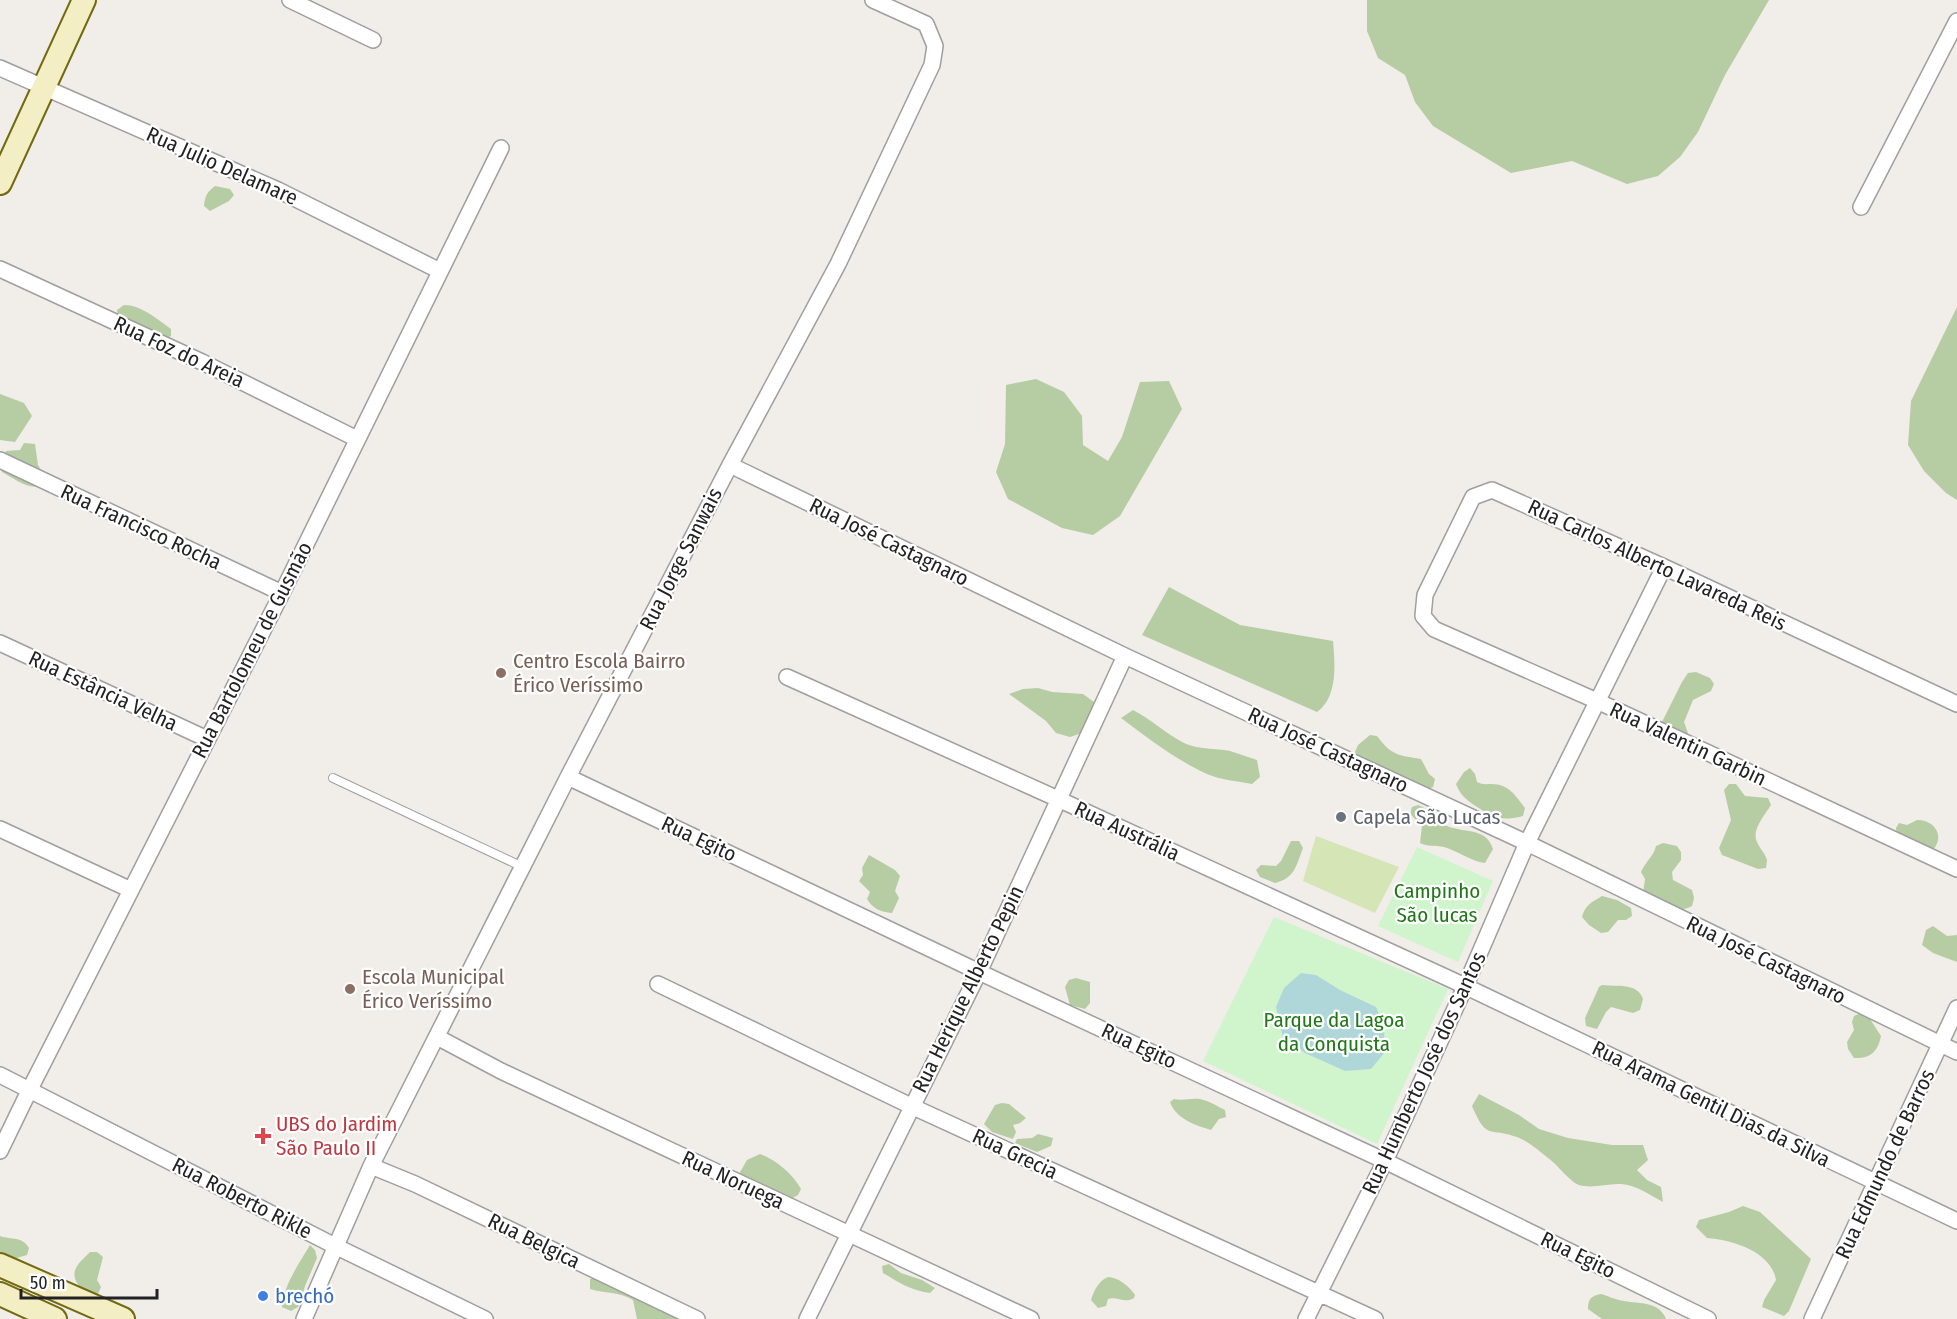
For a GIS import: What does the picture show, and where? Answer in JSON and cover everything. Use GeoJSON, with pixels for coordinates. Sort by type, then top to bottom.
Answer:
{"type":"FeatureCollection","features":[{"type":"Feature","properties":{"kind":"street"},"geometry":{"type":"LineString","coordinates":[[0,183],[84,0]]}},
{"type":"Feature","properties":{"kind":"street"},"geometry":{"type":"LineString","coordinates":[[290,0],[373,40]]}},
{"type":"Feature","properties":{"kind":"street","name":"Rua Jorge Sanwais"},"geometry":{"type":"LineString","coordinates":[[303,1319],[371,1166],[568,777],[730,465],[838,264],[932,65],[935,46],[926,24],[873,0]]}},
{"type":"Feature","properties":{"kind":"street"},"geometry":{"type":"LineString","coordinates":[[1861,207],[1957,21]]}},
{"type":"Feature","properties":{"kind":"street","name":"Rua Julio Delamare"},"geometry":{"type":"LineString","coordinates":[[0,69],[278,190],[440,271]]}},
{"type":"Feature","properties":{"kind":"street","name":"Rua Bartolomeu de Gusmão"},"geometry":{"type":"LineString","coordinates":[[0,1151],[282,593],[501,148]]}},
{"type":"Feature","properties":{"kind":"street","name":"Rua Foz do Areia"},"geometry":{"type":"LineString","coordinates":[[0,269],[201,362],[357,439]]}},
{"type":"Feature","properties":{"kind":"street","name":"Rua Francisco Rocha"},"geometry":{"type":"LineString","coordinates":[[0,460],[282,593]]}},
{"type":"Feature","properties":{"kind":"street","name":"Rua José Castagnaro"},"geometry":{"type":"LineString","coordinates":[[730,465],[1125,656],[1527,843],[1957,1052]]}},
{"type":"Feature","properties":{"kind":"street","name":"Rua Carlos Alberto Lavareda Reis"},"geometry":{"type":"LineString","coordinates":[[1423,616],[1425,595],[1473,497],[1492,490],[1664,567],[1957,704]]}},
{"type":"Feature","properties":{"kind":"street","name":"Rua Humberto José dos Santos"},"geometry":{"type":"LineString","coordinates":[[1306,1319],[1385,1161],[1466,987],[1527,843],[1664,567]]}},
{"type":"Feature","properties":{"kind":"street","name":"Rua Valentin Garbin"},"geometry":{"type":"LineString","coordinates":[[1423,616],[1434,629],[1597,701],[1957,869]]}},
{"type":"Feature","properties":{"kind":"street","name":"Rua Estância Velha"},"geometry":{"type":"LineString","coordinates":[[0,643],[207,739]]}},
{"type":"Feature","properties":{"kind":"street","name":"Rua Herique Alberto Pepin"},"geometry":{"type":"LineString","coordinates":[[807,1319],[979,972],[1125,656]]}},
{"type":"Feature","properties":{"kind":"street","name":"Rua Austrália"},"geometry":{"type":"LineString","coordinates":[[787,677],[1466,987]]}},
{"type":"Feature","properties":{"kind":"street","name":"Rua Egito"},"geometry":{"type":"LineString","coordinates":[[568,777],[1385,1161],[1708,1319]]}},
{"type":"Feature","properties":{"kind":"street"},"geometry":{"type":"LineString","coordinates":[[0,829],[131,890]]}},
{"type":"Feature","properties":{"kind":"street","name":"Rua Grecia"},"geometry":{"type":"LineString","coordinates":[[658,984],[911,1106],[1375,1319]]}},
{"type":"Feature","properties":{"kind":"street","name":"Rua Arama Gentil Dias da Silva"},"geometry":{"type":"LineString","coordinates":[[1466,987],[1957,1221]]}},
{"type":"Feature","properties":{"kind":"street","name":"Rua Edmundo de Barros"},"geometry":{"type":"LineString","coordinates":[[1812,1319],[1957,1008]]}},
{"type":"Feature","properties":{"kind":"street","name":"Rua Noruega"},"geometry":{"type":"LineString","coordinates":[[437,1037],[501,1071],[1031,1319]]}},
{"type":"Feature","properties":{"kind":"street","name":"Rua Roberto Rikle"},"geometry":{"type":"LineString","coordinates":[[0,1075],[335,1246],[485,1319]]}},
{"type":"Feature","properties":{"kind":"street","name":"Rua Belgica"},"geometry":{"type":"LineString","coordinates":[[371,1166],[425,1189],[697,1319]]}},
{"type":"Feature","properties":{"kind":"street"},"geometry":{"type":"LineString","coordinates":[[0,1265],[123,1319]]}},
{"type":"Feature","properties":{"kind":"street"},"geometry":{"type":"LineString","coordinates":[[0,1294],[55,1319]]}},
{"type":"Feature","properties":{"kind":"lane"},"geometry":{"type":"LineString","coordinates":[[333,778],[523,867]]}},
{"type":"Feature","properties":{"kind":"green space"},"geometry":{"type":"Polygon","coordinates":[[[1367,0],[1769,0],[1725,75],[1698,132],[1680,157],[1658,176],[1627,184],[1572,161],[1511,173],[1433,126],[1415,102],[1405,75],[1378,58],[1367,31],[1367,0]]]}},
{"type":"Feature","properties":{"kind":"green space"},"geometry":{"type":"Polygon","coordinates":[[[215,186],[230,189],[234,195],[229,201],[210,211],[204,206],[205,200],[208,192],[215,186]]]}},
{"type":"Feature","properties":{"kind":"green space"},"geometry":{"type":"Polygon","coordinates":[[[124,305],[137,307],[154,317],[171,329],[171,336],[164,340],[118,318],[117,310],[124,305]]]}},
{"type":"Feature","properties":{"kind":"green space"},"geometry":{"type":"Polygon","coordinates":[[[1957,307],[1957,500],[1946,493],[1924,471],[1908,445],[1911,401],[1957,307]]]}},
{"type":"Feature","properties":{"kind":"green space"},"geometry":{"type":"Polygon","coordinates":[[[1036,379],[1064,392],[1082,416],[1083,445],[1108,461],[1122,437],[1140,382],[1169,381],[1182,409],[1120,516],[1093,535],[1062,528],[1008,499],[996,472],[1005,444],[1006,385],[1036,379]]]}},
{"type":"Feature","properties":{"kind":"green space"},"geometry":{"type":"Polygon","coordinates":[[[0,394],[24,403],[32,416],[15,442],[0,440],[0,394]]]}},
{"type":"Feature","properties":{"kind":"green space"},"geometry":{"type":"Polygon","coordinates":[[[24,443],[35,444],[38,465],[46,478],[44,485],[28,485],[2,472],[6,451],[20,450],[24,443]]]}},
{"type":"Feature","properties":{"kind":"green space"},"geometry":{"type":"Polygon","coordinates":[[[1169,587],[1240,625],[1333,641],[1334,679],[1329,698],[1324,706],[1317,712],[1142,635],[1169,587]]]}},
{"type":"Feature","properties":{"kind":"green space"},"geometry":{"type":"Polygon","coordinates":[[[1696,672],[1710,678],[1714,684],[1711,691],[1693,700],[1684,722],[1688,733],[1686,736],[1661,724],[1688,673],[1696,672]]]}},
{"type":"Feature","properties":{"kind":"green space"},"geometry":{"type":"Polygon","coordinates":[[[1038,688],[1052,692],[1083,694],[1094,702],[1085,732],[1070,737],[1056,733],[1046,721],[1009,694],[1023,689],[1038,688]]]}},
{"type":"Feature","properties":{"kind":"green space"},"geometry":{"type":"Polygon","coordinates":[[[1133,710],[1184,743],[1201,748],[1230,751],[1257,760],[1260,777],[1252,784],[1218,778],[1184,762],[1121,718],[1133,710]]]}},
{"type":"Feature","properties":{"kind":"green space"},"geometry":{"type":"Polygon","coordinates":[[[1370,735],[1377,736],[1396,754],[1421,759],[1429,774],[1435,779],[1433,787],[1426,791],[1358,759],[1355,752],[1358,745],[1370,735]]]}},
{"type":"Feature","properties":{"kind":"green space"},"geometry":{"type":"Polygon","coordinates":[[[1470,768],[1477,782],[1497,784],[1511,791],[1525,808],[1523,816],[1497,817],[1465,798],[1456,784],[1464,772],[1470,768]]]}},
{"type":"Feature","properties":{"kind":"green space"},"geometry":{"type":"Polygon","coordinates":[[[1729,784],[1736,784],[1745,796],[1768,798],[1771,805],[1756,833],[1758,844],[1767,860],[1766,868],[1758,869],[1722,855],[1719,848],[1731,820],[1724,790],[1729,784]]]}},
{"type":"Feature","properties":{"kind":"green space"},"geometry":{"type":"Polygon","coordinates":[[[1418,805],[1445,825],[1485,837],[1493,849],[1485,863],[1444,847],[1420,843],[1422,826],[1410,814],[1412,807],[1418,805]]]}},
{"type":"Feature","properties":{"kind":"green space"},"geometry":{"type":"Polygon","coordinates":[[[1917,820],[1929,823],[1936,830],[1938,839],[1933,850],[1897,837],[1896,828],[1899,823],[1907,825],[1917,820]]]}},
{"type":"Feature","properties":{"kind":"green space"},"geometry":{"type":"Polygon","coordinates":[[[1316,836],[1399,867],[1375,913],[1303,881],[1316,836]]]}},
{"type":"Feature","properties":{"kind":"green space"},"geometry":{"type":"Polygon","coordinates":[[[1291,841],[1299,841],[1303,848],[1291,874],[1275,883],[1260,877],[1256,870],[1261,865],[1276,866],[1291,841]]]}},
{"type":"Feature","properties":{"kind":"green space"},"geometry":{"type":"Polygon","coordinates":[[[1663,843],[1677,846],[1681,852],[1681,860],[1672,872],[1673,880],[1692,890],[1694,898],[1692,906],[1686,909],[1667,906],[1643,893],[1645,879],[1641,872],[1656,846],[1663,843]]]}},
{"type":"Feature","properties":{"kind":"green space","name":"Campinho São lucas"},"geometry":{"type":"Polygon","coordinates":[[[1417,847],[1493,881],[1458,962],[1378,926],[1417,847]]]}},
{"type":"Feature","properties":{"kind":"green space"},"geometry":{"type":"Polygon","coordinates":[[[869,855],[895,870],[900,876],[895,891],[899,898],[892,913],[875,908],[867,899],[870,892],[859,881],[863,875],[862,868],[869,855]]]}},
{"type":"Feature","properties":{"kind":"green space"},"geometry":{"type":"Polygon","coordinates":[[[1602,896],[1617,900],[1631,908],[1632,916],[1626,920],[1618,920],[1608,932],[1601,933],[1582,917],[1587,907],[1602,896]]]}},
{"type":"Feature","properties":{"kind":"green space","name":"Parque da Lagoa da Conquista"},"geometry":{"type":"Polygon","coordinates":[[[1274,917],[1448,989],[1377,1144],[1203,1061],[1274,917]]]}},
{"type":"Feature","properties":{"kind":"green space"},"geometry":{"type":"Polygon","coordinates":[[[1933,926],[1947,936],[1957,935],[1957,962],[1933,953],[1922,945],[1926,930],[1933,926]]]}},
{"type":"Feature","properties":{"kind":"green space"},"geometry":{"type":"Polygon","coordinates":[[[1076,978],[1090,982],[1090,1003],[1085,1009],[1070,1005],[1065,987],[1069,980],[1076,978]]]}},
{"type":"Feature","properties":{"kind":"green space"},"geometry":{"type":"Polygon","coordinates":[[[1602,985],[1626,986],[1636,990],[1643,999],[1640,1010],[1633,1013],[1611,1007],[1597,1029],[1586,1026],[1585,1018],[1602,985]]]}},
{"type":"Feature","properties":{"kind":"green space"},"geometry":{"type":"Polygon","coordinates":[[[1861,1013],[1868,1016],[1881,1036],[1878,1046],[1869,1056],[1854,1058],[1848,1049],[1847,1042],[1854,1030],[1852,1022],[1854,1016],[1861,1013]]]}},
{"type":"Feature","properties":{"kind":"green space"},"geometry":{"type":"Polygon","coordinates":[[[1479,1094],[1519,1115],[1539,1129],[1568,1138],[1612,1145],[1643,1145],[1648,1160],[1637,1170],[1647,1180],[1661,1187],[1663,1202],[1632,1186],[1616,1184],[1590,1186],[1575,1183],[1552,1161],[1525,1141],[1508,1134],[1485,1129],[1472,1106],[1479,1094]]]}},
{"type":"Feature","properties":{"kind":"green space"},"geometry":{"type":"Polygon","coordinates":[[[1174,1099],[1207,1101],[1225,1110],[1226,1117],[1219,1119],[1211,1130],[1205,1128],[1181,1117],[1170,1102],[1174,1099]]]}},
{"type":"Feature","properties":{"kind":"green space"},"geometry":{"type":"Polygon","coordinates":[[[1009,1104],[1026,1118],[1013,1125],[1016,1132],[1013,1139],[992,1132],[984,1124],[995,1105],[1009,1104]]]}},
{"type":"Feature","properties":{"kind":"green space"},"geometry":{"type":"Polygon","coordinates":[[[1038,1134],[1053,1138],[1051,1146],[1037,1152],[1015,1143],[1017,1139],[1032,1138],[1038,1134]]]}},
{"type":"Feature","properties":{"kind":"green space"},"geometry":{"type":"Polygon","coordinates":[[[760,1154],[789,1173],[801,1189],[798,1195],[791,1199],[783,1197],[739,1174],[747,1160],[760,1154]]]}},
{"type":"Feature","properties":{"kind":"green space"},"geometry":{"type":"Polygon","coordinates":[[[1743,1206],[1760,1212],[1811,1259],[1789,1311],[1784,1316],[1762,1307],[1776,1280],[1767,1261],[1749,1249],[1728,1241],[1707,1238],[1696,1227],[1699,1220],[1743,1206]]]}},
{"type":"Feature","properties":{"kind":"green space"},"geometry":{"type":"Polygon","coordinates":[[[0,1236],[16,1239],[26,1244],[29,1248],[27,1255],[13,1259],[0,1252],[0,1236]]]}},
{"type":"Feature","properties":{"kind":"green space"},"geometry":{"type":"Polygon","coordinates":[[[310,1245],[315,1250],[317,1258],[301,1301],[298,1307],[291,1311],[282,1307],[283,1299],[293,1274],[310,1245]]]}},
{"type":"Feature","properties":{"kind":"green space"},"geometry":{"type":"Polygon","coordinates":[[[90,1252],[97,1252],[103,1257],[97,1280],[101,1287],[98,1294],[85,1291],[75,1277],[76,1268],[90,1252]]]}},
{"type":"Feature","properties":{"kind":"green space"},"geometry":{"type":"Polygon","coordinates":[[[889,1264],[901,1273],[922,1280],[935,1288],[930,1293],[900,1283],[883,1273],[882,1266],[889,1264]]]}},
{"type":"Feature","properties":{"kind":"green space"},"geometry":{"type":"Polygon","coordinates":[[[597,1277],[615,1289],[644,1298],[655,1309],[669,1308],[680,1319],[637,1319],[633,1300],[622,1295],[590,1289],[590,1279],[597,1277]]]}},
{"type":"Feature","properties":{"kind":"green space"},"geometry":{"type":"Polygon","coordinates":[[[1108,1277],[1127,1286],[1135,1295],[1134,1298],[1131,1300],[1108,1299],[1106,1306],[1098,1308],[1091,1300],[1099,1284],[1108,1277]]]}},
{"type":"Feature","properties":{"kind":"green space"},"geometry":{"type":"Polygon","coordinates":[[[1601,1294],[1654,1306],[1663,1313],[1666,1319],[1602,1319],[1588,1309],[1591,1298],[1601,1294]]]}},
{"type":"Feature","properties":{"kind":"water"},"geometry":{"type":"Polygon","coordinates":[[[1301,973],[1316,975],[1340,990],[1376,1007],[1384,1026],[1385,1052],[1371,1069],[1345,1071],[1305,1053],[1283,1038],[1276,1007],[1284,988],[1301,973]]]}},
{"type":"Feature","properties":{"kind":"place","name":"Centro Escola Bairro Érico Veríssimo"},"geometry":{"type":"Point","coordinates":[501,673]}},
{"type":"Feature","properties":{"kind":"place","name":"Capela São Lucas"},"geometry":{"type":"Point","coordinates":[1341,817]}},
{"type":"Feature","properties":{"kind":"place","name":"Escola Municipal Érico Veríssimo"},"geometry":{"type":"Point","coordinates":[350,989]}},
{"type":"Feature","properties":{"kind":"place","name":"UBS do Jardim São Paulo II"},"geometry":{"type":"Point","coordinates":[263,1136]}},
{"type":"Feature","properties":{"kind":"place","name":"brechó"},"geometry":{"type":"Point","coordinates":[263,1296]}}]}
